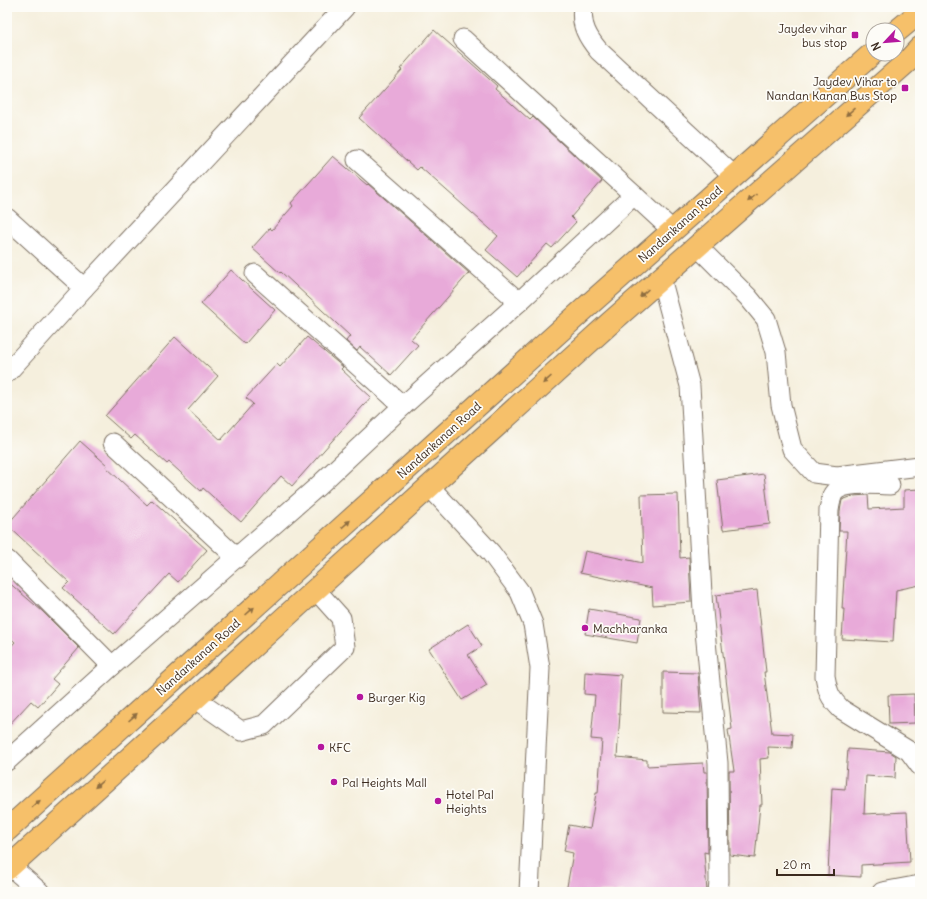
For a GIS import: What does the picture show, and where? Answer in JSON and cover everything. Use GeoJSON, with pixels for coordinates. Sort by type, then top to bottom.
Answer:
{"type":"FeatureCollection","features":[{"type":"Feature","properties":{"kind":"main road"},"geometry":{"type":"LineString","coordinates":[[905,24],[920,12]]}},
{"type":"Feature","properties":{"kind":"main road"},"geometry":{"type":"LineString","coordinates":[[9,867],[429,486],[697,246],[908,61],[920,48]]}},
{"type":"Feature","properties":{"kind":"main road","name":"Nandankanan Road"},"geometry":{"type":"LineString","coordinates":[[7,830],[672,231],[865,60]]}},
{"type":"Feature","properties":{"kind":"main road"},"geometry":{"type":"LineString","coordinates":[[108,739],[128,758]]}},
{"type":"Feature","properties":{"kind":"street"},"geometry":{"type":"LineString","coordinates":[[7,373],[345,7]]}},
{"type":"Feature","properties":{"kind":"street"},"geometry":{"type":"LineString","coordinates":[[583,7],[583,23],[585,31],[589,39],[599,51],[734,176]]}},
{"type":"Feature","properties":{"kind":"street"},"geometry":{"type":"LineString","coordinates":[[463,39],[672,231]]}},
{"type":"Feature","properties":{"kind":"street"},"geometry":{"type":"LineString","coordinates":[[357,160],[519,302]]}},
{"type":"Feature","properties":{"kind":"street"},"geometry":{"type":"LineString","coordinates":[[7,761],[112,666],[317,487],[403,406],[519,302],[634,195]]}},
{"type":"Feature","properties":{"kind":"street"},"geometry":{"type":"LineString","coordinates":[[7,218],[84,288]]}},
{"type":"Feature","properties":{"kind":"street"},"geometry":{"type":"LineString","coordinates":[[697,246],[748,297],[766,319],[776,352],[780,405],[792,449],[814,473],[837,476],[920,466]]}},
{"type":"Feature","properties":{"kind":"street"},"geometry":{"type":"LineString","coordinates":[[255,274],[403,406]]}},
{"type":"Feature","properties":{"kind":"street"},"geometry":{"type":"LineString","coordinates":[[661,278],[690,386],[703,611],[718,763],[718,892]]}},
{"type":"Feature","properties":{"kind":"street"},"geometry":{"type":"LineString","coordinates":[[113,443],[237,558]]}},
{"type":"Feature","properties":{"kind":"street"},"geometry":{"type":"LineString","coordinates":[[890,485],[852,485],[839,488],[833,495],[829,510],[825,676],[828,691],[832,700],[841,709],[916,755]]}},
{"type":"Feature","properties":{"kind":"street"},"geometry":{"type":"LineString","coordinates":[[429,486],[491,553],[520,592],[533,624],[540,668],[528,892]]}},
{"type":"Feature","properties":{"kind":"street"},"geometry":{"type":"LineString","coordinates":[[7,560],[112,666]]}},
{"type":"Feature","properties":{"kind":"street"},"geometry":{"type":"LineString","coordinates":[[195,699],[241,731],[264,725],[345,647],[341,618],[316,589]]}},
{"type":"Feature","properties":{"kind":"street"},"geometry":{"type":"LineString","coordinates":[[9,867],[40,892]]}},
{"type":"Feature","properties":{"kind":"street"},"geometry":{"type":"LineString","coordinates":[[882,892],[920,885]]}},
{"type":"Feature","properties":{"kind":"building"},"geometry":{"type":"Polygon","coordinates":[[[434,30],[497,86],[495,89],[530,120],[533,117],[602,181],[571,217],[576,222],[552,248],[547,244],[517,277],[486,250],[498,236],[420,167],[417,170],[359,118],[402,70],[400,69],[434,30]]]}},
{"type":"Feature","properties":{"kind":"building"},"geometry":{"type":"Polygon","coordinates":[[[333,156],[367,185],[368,184],[469,273],[411,339],[418,345],[391,375],[360,347],[357,351],[346,341],[350,336],[281,272],[280,273],[252,248],[270,228],[272,230],[293,206],[291,203],[333,156]]]}},
{"type":"Feature","properties":{"kind":"building"},"geometry":{"type":"Polygon","coordinates":[[[231,270],[275,310],[245,344],[201,304],[231,270]]]}},
{"type":"Feature","properties":{"kind":"building"},"geometry":{"type":"Polygon","coordinates":[[[175,337],[218,376],[188,410],[221,440],[253,404],[246,398],[277,364],[280,367],[307,337],[343,367],[341,369],[371,397],[292,486],[281,476],[241,522],[203,488],[201,491],[169,462],[167,464],[135,435],[131,439],[105,416],[175,337]]]}},
{"type":"Feature","properties":{"kind":"building"},"geometry":{"type":"Polygon","coordinates":[[[80,441],[107,465],[106,467],[147,505],[152,500],[207,550],[178,582],[169,574],[114,634],[63,588],[69,582],[7,525],[80,441]]]}},
{"type":"Feature","properties":{"kind":"building"},"geometry":{"type":"Polygon","coordinates":[[[764,474],[770,524],[723,530],[717,480],[764,474]]]}},
{"type":"Feature","properties":{"kind":"building"},"geometry":{"type":"Polygon","coordinates":[[[920,489],[920,585],[896,590],[893,642],[842,639],[844,609],[842,609],[847,531],[839,531],[842,500],[853,496],[868,495],[869,509],[904,507],[904,490],[920,489]]]}},
{"type":"Feature","properties":{"kind":"building"},"geometry":{"type":"Polygon","coordinates":[[[678,494],[680,558],[689,557],[691,602],[653,605],[652,588],[580,573],[585,551],[643,563],[641,495],[678,494]]]}},
{"type":"Feature","properties":{"kind":"building"},"geometry":{"type":"Polygon","coordinates":[[[7,581],[42,611],[79,648],[52,679],[58,684],[38,707],[31,701],[7,727],[7,651],[15,642],[7,635],[7,581]]]}},
{"type":"Feature","properties":{"kind":"building"},"geometry":{"type":"Polygon","coordinates":[[[757,590],[766,672],[764,672],[772,733],[793,734],[792,748],[768,747],[769,758],[760,759],[762,805],[760,805],[755,858],[730,855],[729,771],[734,771],[728,730],[732,729],[716,595],[757,590]]]}},
{"type":"Feature","properties":{"kind":"building"},"geometry":{"type":"Polygon","coordinates":[[[589,609],[641,618],[637,643],[585,634],[589,609]]]}},
{"type":"Feature","properties":{"kind":"building"},"geometry":{"type":"Polygon","coordinates":[[[468,624],[482,646],[468,655],[487,685],[462,700],[429,649],[468,624]]]}},
{"type":"Feature","properties":{"kind":"building"},"geometry":{"type":"Polygon","coordinates":[[[585,672],[621,675],[617,757],[647,760],[647,766],[703,763],[704,772],[707,772],[708,853],[704,852],[707,892],[566,892],[573,853],[564,851],[569,825],[590,829],[596,793],[598,793],[602,740],[591,739],[595,695],[584,694],[585,672]]]}},
{"type":"Feature","properties":{"kind":"building"},"geometry":{"type":"Polygon","coordinates":[[[663,672],[698,673],[701,713],[663,712],[663,672]]]}},
{"type":"Feature","properties":{"kind":"building"},"geometry":{"type":"Polygon","coordinates":[[[914,694],[915,723],[889,724],[888,695],[914,694]]]}},
{"type":"Feature","properties":{"kind":"building"},"geometry":{"type":"Polygon","coordinates":[[[848,749],[890,752],[896,756],[895,778],[866,776],[864,814],[907,812],[910,862],[861,865],[861,877],[828,875],[832,788],[845,789],[848,749]]]}},
{"type":"Feature","properties":{"kind":"place","name":"Jaydev vihar bus stop"},"geometry":{"type":"Point","coordinates":[855,35]}},
{"type":"Feature","properties":{"kind":"place","name":"Jaydev Vihar to Nandan Kanan Bus Stop"},"geometry":{"type":"Point","coordinates":[905,88]}},
{"type":"Feature","properties":{"kind":"place","name":"Machharanka"},"geometry":{"type":"Point","coordinates":[585,628]}},
{"type":"Feature","properties":{"kind":"place","name":"Burger Kig"},"geometry":{"type":"Point","coordinates":[360,697]}},
{"type":"Feature","properties":{"kind":"place","name":"KFC"},"geometry":{"type":"Point","coordinates":[321,747]}},
{"type":"Feature","properties":{"kind":"place","name":"Pal Heights Mall"},"geometry":{"type":"Point","coordinates":[334,782]}},
{"type":"Feature","properties":{"kind":"place","name":"Hotel Pal Heights"},"geometry":{"type":"Point","coordinates":[438,801]}}]}
